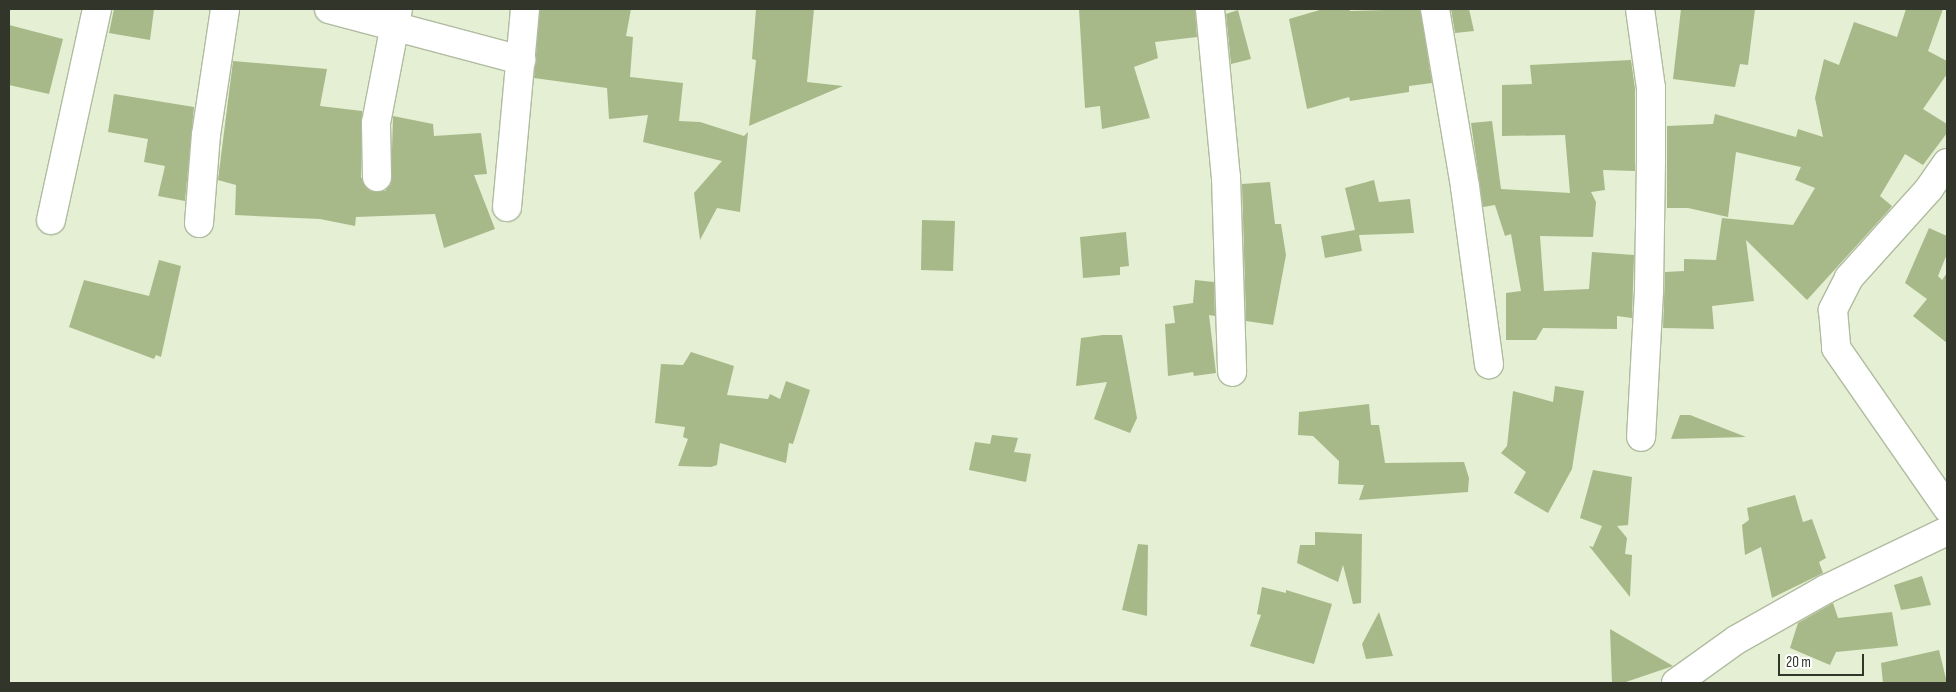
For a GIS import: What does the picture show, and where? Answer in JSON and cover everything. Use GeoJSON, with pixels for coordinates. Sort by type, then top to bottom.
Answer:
{"type":"FeatureCollection","features":[{"type":"Feature","properties":{"kind":"street"},"geometry":{"type":"LineString","coordinates":[[51,220],[97,9]]}},
{"type":"Feature","properties":{"kind":"street"},"geometry":{"type":"LineString","coordinates":[[199,223],[206,135],[225,9]]}},
{"type":"Feature","properties":{"kind":"street"},"geometry":{"type":"LineString","coordinates":[[330,9],[396,17],[521,60]]}},
{"type":"Feature","properties":{"kind":"street"},"geometry":{"type":"LineString","coordinates":[[507,207],[526,9]]}},
{"type":"Feature","properties":{"kind":"street"},"geometry":{"type":"LineString","coordinates":[[1210,9],[1226,176],[1232,372]]}},
{"type":"Feature","properties":{"kind":"street"},"geometry":{"type":"LineString","coordinates":[[1435,9],[1465,187],[1489,364]]}},
{"type":"Feature","properties":{"kind":"street"},"geometry":{"type":"LineString","coordinates":[[1640,9],[1651,88],[1649,291],[1641,437]]}},
{"type":"Feature","properties":{"kind":"street"},"geometry":{"type":"LineString","coordinates":[[377,177],[376,123],[396,17]]}},
{"type":"Feature","properties":{"kind":"street"},"geometry":{"type":"LineString","coordinates":[[1947,163],[1929,189],[1848,278],[1833,310],[1836,348],[1947,508]]}},
{"type":"Feature","properties":{"kind":"street"},"geometry":{"type":"LineString","coordinates":[[1676,683],[1736,640],[1826,589],[1947,532]]}},
{"type":"Feature","properties":{"kind":"building"},"geometry":{"type":"Polygon","coordinates":[[[114,9],[154,9],[150,40],[109,33],[114,9]]]}},
{"type":"Feature","properties":{"kind":"building"},"geometry":{"type":"Polygon","coordinates":[[[540,9],[631,9],[626,36],[633,37],[630,77],[683,83],[679,121],[700,122],[744,136],[748,132],[740,212],[717,208],[700,240],[694,193],[722,161],[643,142],[648,115],[609,119],[607,88],[534,78],[540,9]]]}},
{"type":"Feature","properties":{"kind":"building"},"geometry":{"type":"Polygon","coordinates":[[[756,9],[814,9],[807,82],[843,86],[749,126],[756,60],[752,59],[756,9]]]}},
{"type":"Feature","properties":{"kind":"building"},"geometry":{"type":"Polygon","coordinates":[[[1079,9],[1195,9],[1197,37],[1155,42],[1158,58],[1134,67],[1150,118],[1102,129],[1100,106],[1085,108],[1079,9]]]}},
{"type":"Feature","properties":{"kind":"building"},"geometry":{"type":"Polygon","coordinates":[[[1323,9],[1349,9],[1350,11],[1420,9],[1432,83],[1409,86],[1409,92],[1350,101],[1349,97],[1307,109],[1289,19],[1323,9]]]}},
{"type":"Feature","properties":{"kind":"building"},"geometry":{"type":"Polygon","coordinates":[[[1451,9],[1469,9],[1474,31],[1455,33],[1451,9]]]}},
{"type":"Feature","properties":{"kind":"building"},"geometry":{"type":"Polygon","coordinates":[[[1681,9],[1755,9],[1748,65],[1740,64],[1735,87],[1673,79],[1681,9]]]}},
{"type":"Feature","properties":{"kind":"building"},"geometry":{"type":"Polygon","coordinates":[[[1906,9],[1943,9],[1928,51],[1947,61],[1947,74],[1923,109],[1947,124],[1947,133],[1923,165],[1905,154],[1880,196],[1892,206],[1807,300],[1746,240],[1754,301],[1712,306],[1714,329],[1663,328],[1665,272],[1684,271],[1684,259],[1716,260],[1722,218],[1793,225],[1815,188],[1795,180],[1801,167],[1736,152],[1728,217],[1688,208],[1667,208],[1667,126],[1713,124],[1715,114],[1796,137],[1798,129],[1823,137],[1815,98],[1824,59],[1839,65],[1854,22],[1897,37],[1906,9]]]}},
{"type":"Feature","properties":{"kind":"building"},"geometry":{"type":"Polygon","coordinates":[[[1238,10],[1251,59],[1231,64],[1226,14],[1238,10]]]}},
{"type":"Feature","properties":{"kind":"building"},"geometry":{"type":"Polygon","coordinates":[[[9,25],[63,39],[49,94],[9,85],[9,25]]]}},
{"type":"Feature","properties":{"kind":"building"},"geometry":{"type":"Polygon","coordinates":[[[1631,60],[1635,89],[1635,171],[1603,170],[1605,190],[1591,192],[1596,202],[1593,237],[1540,236],[1544,291],[1589,289],[1592,252],[1634,255],[1632,318],[1617,316],[1617,329],[1543,328],[1536,340],[1506,340],[1506,293],[1521,291],[1511,234],[1505,236],[1495,205],[1483,207],[1471,123],[1492,121],[1501,189],[1570,193],[1565,135],[1502,136],[1502,85],[1532,84],[1530,65],[1631,60]]]}},
{"type":"Feature","properties":{"kind":"building"},"geometry":{"type":"Polygon","coordinates":[[[233,61],[327,69],[320,106],[362,111],[361,177],[370,191],[385,191],[391,184],[393,116],[433,124],[434,136],[481,133],[487,174],[474,175],[495,229],[444,248],[435,214],[356,217],[355,226],[320,219],[235,215],[236,185],[218,180],[233,61]]]}},
{"type":"Feature","properties":{"kind":"building"},"geometry":{"type":"Polygon","coordinates":[[[114,94],[194,107],[185,201],[158,196],[165,166],[144,162],[148,139],[108,132],[114,94]]]}},
{"type":"Feature","properties":{"kind":"building"},"geometry":{"type":"Polygon","coordinates":[[[1374,180],[1379,202],[1410,199],[1414,233],[1359,235],[1362,251],[1325,258],[1321,236],[1355,230],[1345,188],[1374,180]]]}},
{"type":"Feature","properties":{"kind":"building"},"geometry":{"type":"Polygon","coordinates":[[[1270,182],[1275,224],[1281,224],[1286,255],[1273,325],[1246,321],[1242,184],[1270,182]]]}},
{"type":"Feature","properties":{"kind":"building"},"geometry":{"type":"Polygon","coordinates":[[[922,220],[955,221],[953,271],[921,270],[922,220]]]}},
{"type":"Feature","properties":{"kind":"building"},"geometry":{"type":"Polygon","coordinates":[[[1929,228],[1947,236],[1947,254],[1938,276],[1942,280],[1947,273],[1947,343],[1913,316],[1927,299],[1905,283],[1929,228]]]}},
{"type":"Feature","properties":{"kind":"building"},"geometry":{"type":"Polygon","coordinates":[[[1126,232],[1129,266],[1120,267],[1120,275],[1083,278],[1080,237],[1126,232]]]}},
{"type":"Feature","properties":{"kind":"building"},"geometry":{"type":"Polygon","coordinates":[[[159,260],[181,266],[161,357],[156,355],[154,359],[69,327],[84,280],[149,296],[159,260]]]}},
{"type":"Feature","properties":{"kind":"building"},"geometry":{"type":"Polygon","coordinates":[[[1195,280],[1214,282],[1215,316],[1209,315],[1216,373],[1194,376],[1193,372],[1168,376],[1165,324],[1175,323],[1173,306],[1193,303],[1195,280]]]}},
{"type":"Feature","properties":{"kind":"building"},"geometry":{"type":"Polygon","coordinates":[[[1122,335],[1137,418],[1130,433],[1094,419],[1107,382],[1076,386],[1081,338],[1122,335]]]}},
{"type":"Feature","properties":{"kind":"building"},"geometry":{"type":"Polygon","coordinates":[[[691,352],[734,366],[727,395],[768,399],[770,394],[780,399],[786,381],[810,390],[793,444],[789,443],[786,463],[720,443],[717,465],[711,467],[678,466],[688,439],[683,437],[685,427],[655,423],[661,364],[683,365],[691,352]]]}},
{"type":"Feature","properties":{"kind":"building"},"geometry":{"type":"Polygon","coordinates":[[[1555,386],[1584,391],[1572,469],[1548,513],[1514,493],[1526,472],[1501,453],[1507,446],[1513,391],[1553,402],[1555,386]]]}},
{"type":"Feature","properties":{"kind":"building"},"geometry":{"type":"Polygon","coordinates":[[[1369,404],[1371,425],[1379,425],[1385,463],[1464,462],[1469,478],[1468,492],[1359,500],[1364,485],[1338,484],[1339,461],[1313,436],[1298,435],[1299,412],[1369,404]]]}},
{"type":"Feature","properties":{"kind":"building"},"geometry":{"type":"Polygon","coordinates":[[[1680,415],[1690,415],[1746,437],[1671,439],[1680,415]]]}},
{"type":"Feature","properties":{"kind":"building"},"geometry":{"type":"Polygon","coordinates":[[[992,435],[1018,438],[1014,452],[1031,454],[1026,482],[969,470],[975,442],[990,444],[992,435]]]}},
{"type":"Feature","properties":{"kind":"building"},"geometry":{"type":"Polygon","coordinates":[[[1593,470],[1632,477],[1628,525],[1617,526],[1627,538],[1625,554],[1632,555],[1630,597],[1589,546],[1593,547],[1602,526],[1580,518],[1593,470]]]}},
{"type":"Feature","properties":{"kind":"building"},"geometry":{"type":"Polygon","coordinates":[[[1795,495],[1803,522],[1812,519],[1826,558],[1819,562],[1823,573],[1772,598],[1761,547],[1745,555],[1742,525],[1749,520],[1747,508],[1795,495]]]}},
{"type":"Feature","properties":{"kind":"building"},"geometry":{"type":"Polygon","coordinates":[[[1315,532],[1362,534],[1361,603],[1353,604],[1343,565],[1338,582],[1297,563],[1300,545],[1315,545],[1315,532]]]}},
{"type":"Feature","properties":{"kind":"building"},"geometry":{"type":"Polygon","coordinates":[[[1138,544],[1148,545],[1147,616],[1122,610],[1138,544]]]}},
{"type":"Feature","properties":{"kind":"building"},"geometry":{"type":"Polygon","coordinates":[[[1922,576],[1931,605],[1901,610],[1894,585],[1922,576]]]}},
{"type":"Feature","properties":{"kind":"building"},"geometry":{"type":"Polygon","coordinates":[[[1262,587],[1286,593],[1286,590],[1332,604],[1314,664],[1250,646],[1261,615],[1257,614],[1262,587]]]}},
{"type":"Feature","properties":{"kind":"building"},"geometry":{"type":"Polygon","coordinates":[[[1833,603],[1838,618],[1892,612],[1898,646],[1836,652],[1830,665],[1790,648],[1798,623],[1833,603]]]}},
{"type":"Feature","properties":{"kind":"building"},"geometry":{"type":"Polygon","coordinates":[[[1379,612],[1393,656],[1366,659],[1362,644],[1379,612]]]}},
{"type":"Feature","properties":{"kind":"building"},"geometry":{"type":"Polygon","coordinates":[[[1610,629],[1673,666],[1623,683],[1612,683],[1610,629]]]}},
{"type":"Feature","properties":{"kind":"building"},"geometry":{"type":"Polygon","coordinates":[[[1939,650],[1947,683],[1883,683],[1881,663],[1939,650]]]}}]}
